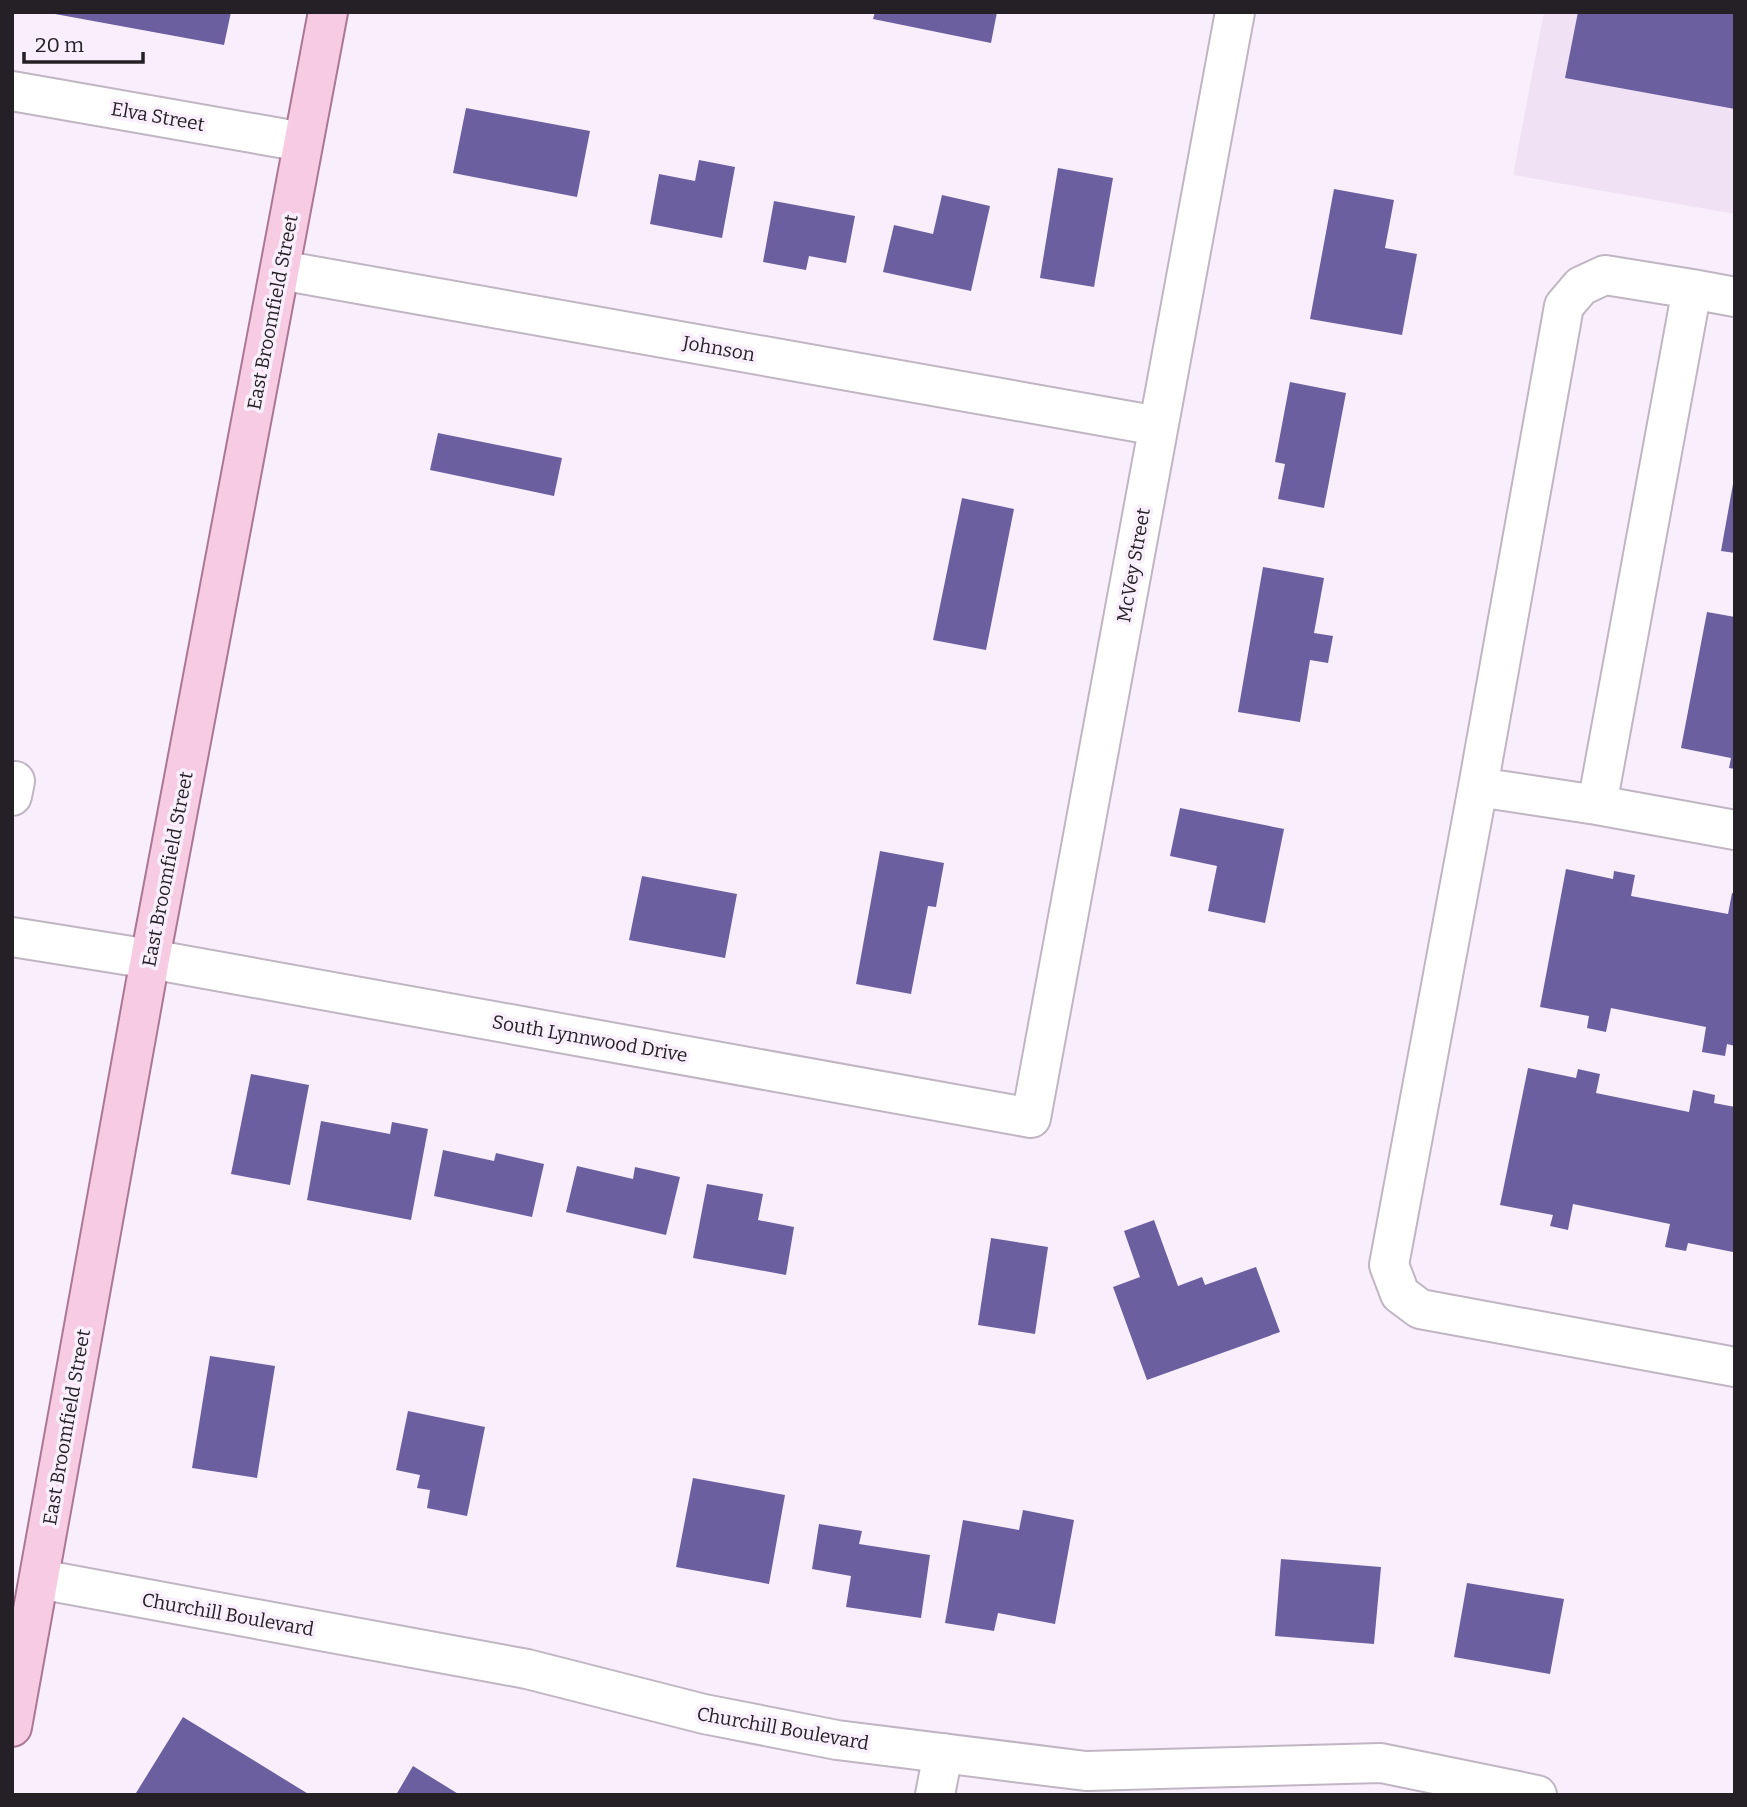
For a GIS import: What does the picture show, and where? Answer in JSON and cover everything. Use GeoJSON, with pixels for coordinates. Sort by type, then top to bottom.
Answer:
{"type":"FeatureCollection","features":[{"type":"Feature","properties":{"kind":"main road","name":"East Broomfield Street"},"geometry":{"type":"LineString","coordinates":[[12,1727],[150,959],[328,12]]}},
{"type":"Feature","properties":{"kind":"street","name":"McVey Street"},"geometry":{"type":"LineString","coordinates":[[1031,1118],[1235,12]]}},
{"type":"Feature","properties":{"kind":"street","name":"Elva Street"},"geometry":{"type":"LineString","coordinates":[[12,91],[303,142]]}},
{"type":"Feature","properties":{"kind":"street","name":"Johnson"},"geometry":{"type":"LineString","coordinates":[[280,270],[1158,426]]}},
{"type":"Feature","properties":{"kind":"street"},"geometry":{"type":"LineString","coordinates":[[1735,297],[1605,275],[1581,286],[1564,306],[1390,1265],[1400,1294],[1420,1309],[1735,1367]]}},
{"type":"Feature","properties":{"kind":"street"},"geometry":{"type":"LineString","coordinates":[[1597,806],[1692,289]]}},
{"type":"Feature","properties":{"kind":"street"},"geometry":{"type":"LineString","coordinates":[[1478,787],[1735,830]]}},
{"type":"Feature","properties":{"kind":"street","name":"South Lynnwood Drive"},"geometry":{"type":"LineString","coordinates":[[12,937],[150,959],[1031,1118]]}},
{"type":"Feature","properties":{"kind":"street","name":"Churchill Boulevard"},"geometry":{"type":"LineString","coordinates":[[38,1579],[527,1669],[704,1714],[837,1740],[1086,1771],[1383,1779],[1537,1795]]}},
{"type":"Feature","properties":{"kind":"street"},"geometry":{"type":"LineString","coordinates":[[935,1795],[943,1753]]}},
{"type":"Feature","properties":{"kind":"shaded area"},"geometry":{"type":"Polygon","coordinates":[[[1544,12],[1735,12],[1735,214],[1513,175],[1544,12]]]}},
{"type":"Feature","properties":{"kind":"building"},"geometry":{"type":"Polygon","coordinates":[[[55,12],[231,12],[224,45],[55,12]]]}},
{"type":"Feature","properties":{"kind":"building"},"geometry":{"type":"Polygon","coordinates":[[[875,12],[997,12],[991,43],[873,19],[875,12]]]}},
{"type":"Feature","properties":{"kind":"building"},"geometry":{"type":"Polygon","coordinates":[[[1578,12],[1735,12],[1735,109],[1565,78],[1578,12]]]}},
{"type":"Feature","properties":{"kind":"building"},"geometry":{"type":"Polygon","coordinates":[[[466,108],[590,131],[577,197],[453,173],[466,108]]]}},
{"type":"Feature","properties":{"kind":"building"},"geometry":{"type":"Polygon","coordinates":[[[699,160],[735,167],[722,238],[650,224],[659,174],[695,181],[699,160]]]}},
{"type":"Feature","properties":{"kind":"building"},"geometry":{"type":"Polygon","coordinates":[[[1058,168],[1113,178],[1094,287],[1040,278],[1058,168]]]}},
{"type":"Feature","properties":{"kind":"building"},"geometry":{"type":"Polygon","coordinates":[[[1334,189],[1394,200],[1385,248],[1417,254],[1402,335],[1310,319],[1334,189]]]}},
{"type":"Feature","properties":{"kind":"building"},"geometry":{"type":"Polygon","coordinates":[[[942,195],[990,206],[971,291],[883,272],[894,225],[933,234],[942,195]]]}},
{"type":"Feature","properties":{"kind":"building"},"geometry":{"type":"Polygon","coordinates":[[[774,201],[855,216],[846,263],[809,256],[806,270],[763,262],[774,201]]]}},
{"type":"Feature","properties":{"kind":"building"},"geometry":{"type":"Polygon","coordinates":[[[1290,382],[1346,393],[1324,508],[1278,499],[1285,464],[1275,462],[1290,382]]]}},
{"type":"Feature","properties":{"kind":"building"},"geometry":{"type":"Polygon","coordinates":[[[438,433],[562,458],[554,496],[430,470],[438,433]]]}},
{"type":"Feature","properties":{"kind":"building"},"geometry":{"type":"Polygon","coordinates":[[[1733,484],[1735,485],[1735,553],[1721,551],[1733,484]]]}},
{"type":"Feature","properties":{"kind":"building"},"geometry":{"type":"Polygon","coordinates":[[[962,498],[1014,509],[986,650],[933,640],[962,498]]]}},
{"type":"Feature","properties":{"kind":"building"},"geometry":{"type":"Polygon","coordinates":[[[1263,567],[1324,578],[1314,633],[1333,636],[1328,663],[1310,660],[1300,722],[1238,712],[1263,567]]]}},
{"type":"Feature","properties":{"kind":"building"},"geometry":{"type":"Polygon","coordinates":[[[1707,612],[1735,617],[1735,769],[1729,768],[1731,758],[1681,748],[1707,612]]]}},
{"type":"Feature","properties":{"kind":"building"},"geometry":{"type":"Polygon","coordinates":[[[1180,808],[1284,829],[1265,923],[1208,911],[1217,866],[1170,856],[1180,808]]]}},
{"type":"Feature","properties":{"kind":"building"},"geometry":{"type":"Polygon","coordinates":[[[880,851],[944,863],[936,907],[928,906],[911,994],[856,984],[880,851]]]}},
{"type":"Feature","properties":{"kind":"building"},"geometry":{"type":"Polygon","coordinates":[[[1566,869],[1613,879],[1614,871],[1635,875],[1631,896],[1728,914],[1732,893],[1735,894],[1735,1046],[1727,1044],[1725,1056],[1702,1052],[1706,1027],[1611,1008],[1606,1032],[1587,1028],[1589,1016],[1540,1007],[1566,869]]]}},
{"type":"Feature","properties":{"kind":"building"},"geometry":{"type":"Polygon","coordinates":[[[642,876],[737,894],[725,958],[629,940],[642,876]]]}},
{"type":"Feature","properties":{"kind":"building"},"geometry":{"type":"Polygon","coordinates":[[[1528,1068],[1576,1078],[1578,1069],[1600,1074],[1596,1093],[1689,1112],[1693,1090],[1715,1095],[1714,1103],[1735,1107],[1733,1252],[1688,1243],[1686,1251],[1665,1247],[1670,1224],[1573,1204],[1568,1230],[1550,1226],[1553,1215],[1500,1205],[1528,1068]]]}},
{"type":"Feature","properties":{"kind":"building"},"geometry":{"type":"Polygon","coordinates":[[[251,1074],[309,1085],[290,1185],[231,1174],[251,1074]]]}},
{"type":"Feature","properties":{"kind":"building"},"geometry":{"type":"Polygon","coordinates":[[[321,1121],[390,1134],[392,1122],[428,1129],[411,1220],[307,1200],[321,1121]]]}},
{"type":"Feature","properties":{"kind":"building"},"geometry":{"type":"Polygon","coordinates":[[[443,1150],[494,1161],[496,1153],[544,1164],[532,1217],[434,1196],[443,1150]]]}},
{"type":"Feature","properties":{"kind":"building"},"geometry":{"type":"Polygon","coordinates":[[[577,1166],[633,1179],[635,1167],[680,1177],[666,1235],[566,1212],[577,1166]]]}},
{"type":"Feature","properties":{"kind":"building"},"geometry":{"type":"Polygon","coordinates":[[[707,1184],[763,1194],[758,1220],[794,1227],[786,1275],[693,1258],[707,1184]]]}},
{"type":"Feature","properties":{"kind":"building"},"geometry":{"type":"Polygon","coordinates":[[[1154,1220],[1178,1286],[1202,1277],[1205,1285],[1256,1267],[1280,1332],[1147,1380],[1113,1287],[1140,1277],[1124,1231],[1154,1220]]]}},
{"type":"Feature","properties":{"kind":"building"},"geometry":{"type":"Polygon","coordinates":[[[991,1238],[1048,1247],[1035,1334],[978,1325],[991,1238]]]}},
{"type":"Feature","properties":{"kind":"building"},"geometry":{"type":"Polygon","coordinates":[[[210,1356],[275,1366],[257,1478],[192,1468],[210,1356]]]}},
{"type":"Feature","properties":{"kind":"building"},"geometry":{"type":"Polygon","coordinates":[[[408,1411],[485,1427],[467,1516],[427,1508],[430,1490],[417,1488],[420,1475],[396,1470],[408,1411]]]}},
{"type":"Feature","properties":{"kind":"building"},"geometry":{"type":"Polygon","coordinates":[[[693,1478],[785,1495],[769,1584],[676,1567],[693,1478]]]}},
{"type":"Feature","properties":{"kind":"building"},"geometry":{"type":"Polygon","coordinates":[[[1023,1510],[1074,1520],[1055,1624],[998,1613],[994,1631],[945,1623],[963,1520],[1019,1530],[1023,1510]]]}},
{"type":"Feature","properties":{"kind":"building"},"geometry":{"type":"Polygon","coordinates":[[[819,1524],[862,1531],[859,1544],[930,1555],[921,1618],[846,1607],[851,1576],[812,1569],[819,1524]]]}},
{"type":"Feature","properties":{"kind":"building"},"geometry":{"type":"Polygon","coordinates":[[[1281,1559],[1381,1567],[1374,1644],[1275,1636],[1281,1559]]]}},
{"type":"Feature","properties":{"kind":"building"},"geometry":{"type":"Polygon","coordinates":[[[1467,1583],[1564,1599],[1550,1674],[1454,1657],[1467,1583]]]}},
{"type":"Feature","properties":{"kind":"building"},"geometry":{"type":"Polygon","coordinates":[[[183,1717],[310,1795],[138,1795],[136,1793],[183,1717]]]}},
{"type":"Feature","properties":{"kind":"building"},"geometry":{"type":"Polygon","coordinates":[[[413,1766],[460,1795],[396,1795],[413,1766]]]}}]}
